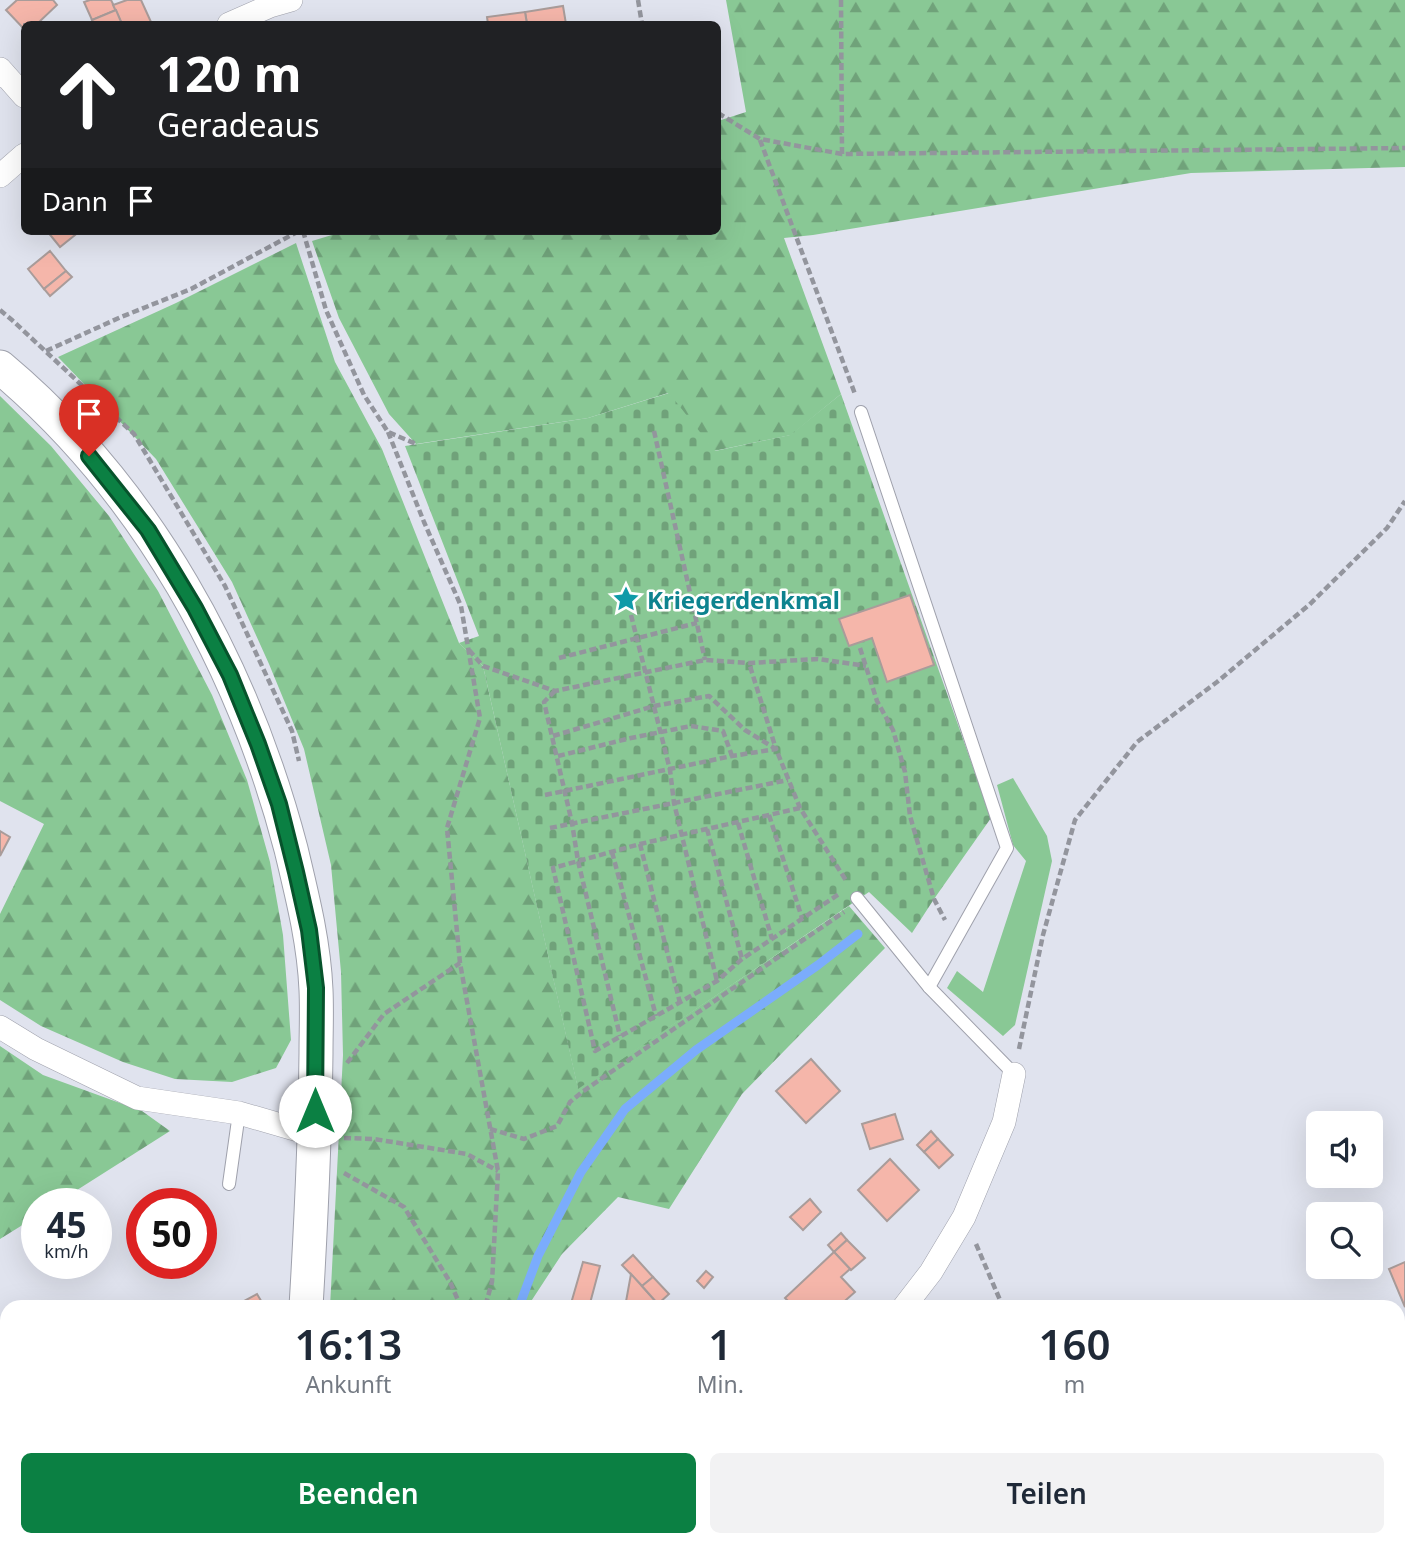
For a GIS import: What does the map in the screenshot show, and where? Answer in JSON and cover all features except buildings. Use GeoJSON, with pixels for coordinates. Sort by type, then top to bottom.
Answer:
{"type":"FeatureCollection","features":[{"type":"Feature","properties":{"kind":"main road"},"geometry":{"type":"LineString","coordinates":[[0,367],[62,424],[148,530],[195,608],[230,675],[279,804],[309,930],[316,988],[315,1135],[306,1300]]}},
{"type":"Feature","properties":{"kind":"street"},"geometry":{"type":"LineString","coordinates":[[236,21],[291,0]]}},
{"type":"Feature","properties":{"kind":"street"},"geometry":{"type":"LineString","coordinates":[[0,69],[21,93]]}},
{"type":"Feature","properties":{"kind":"street"},"geometry":{"type":"LineString","coordinates":[[0,176],[21,158]]}},
{"type":"Feature","properties":{"kind":"street"},"geometry":{"type":"LineString","coordinates":[[0,1027],[36,1049],[137,1098],[239,1113],[315,1135]]}},
{"type":"Feature","properties":{"kind":"street"},"geometry":{"type":"LineString","coordinates":[[909,1300],[931,1272],[964,1217],[1004,1122],[1014,1074]]}},
{"type":"Feature","properties":{"kind":"lane"},"geometry":{"type":"LineString","coordinates":[[861,412],[1007,848],[929,987]]}},
{"type":"Feature","properties":{"kind":"lane"},"geometry":{"type":"LineString","coordinates":[[855,896],[929,987],[1014,1074]]}},
{"type":"Feature","properties":{"kind":"lane"},"geometry":{"type":"LineString","coordinates":[[229,1184],[239,1113]]}},
{"type":"Feature","properties":{"kind":"path"},"geometry":{"type":"LineString","coordinates":[[638,0],[642,21]]}},
{"type":"Feature","properties":{"kind":"path"},"geometry":{"type":"LineString","coordinates":[[841,0],[842,154]]}},
{"type":"Feature","properties":{"kind":"path"},"geometry":{"type":"LineString","coordinates":[[721,115],[760,139],[842,154],[1405,148]]}},
{"type":"Feature","properties":{"kind":"path"},"geometry":{"type":"LineString","coordinates":[[760,139],[861,412]]}},
{"type":"Feature","properties":{"kind":"path"},"geometry":{"type":"LineString","coordinates":[[0,310],[46,351],[191,289],[293,235]]}},
{"type":"Feature","properties":{"kind":"path"},"geometry":{"type":"LineString","coordinates":[[302,235],[326,310],[364,395],[388,432],[461,606],[480,718],[447,828],[460,963],[498,1171],[492,1282],[487,1300]]}},
{"type":"Feature","properties":{"kind":"path"},"geometry":{"type":"LineString","coordinates":[[654,430],[705,660]]}},
{"type":"Feature","properties":{"kind":"path"},"geometry":{"type":"LineString","coordinates":[[388,432],[416,444]]}},
{"type":"Feature","properties":{"kind":"path"},"geometry":{"type":"LineString","coordinates":[[1014,1074],[1043,935],[1075,820],[1137,742],[1217,682],[1309,606],[1387,528],[1405,502]]}},
{"type":"Feature","properties":{"kind":"path"},"geometry":{"type":"LineString","coordinates":[[631,615],[670,770],[674,803],[717,981]]}},
{"type":"Feature","properties":{"kind":"path"},"geometry":{"type":"LineString","coordinates":[[559,658],[697,623]]}},
{"type":"Feature","properties":{"kind":"path"},"geometry":{"type":"LineString","coordinates":[[860,648],[877,701],[893,730],[905,772],[909,816],[934,899],[956,939]]}},
{"type":"Feature","properties":{"kind":"path"},"geometry":{"type":"LineString","coordinates":[[468,649],[483,666],[555,691],[705,660],[749,663],[818,659],[866,666]]}},
{"type":"Feature","properties":{"kind":"path"},"geometry":{"type":"LineString","coordinates":[[749,663],[776,749],[800,808],[855,896]]}},
{"type":"Feature","properties":{"kind":"path"},"geometry":{"type":"LineString","coordinates":[[555,691],[544,702],[558,757],[578,861],[620,1036]]}},
{"type":"Feature","properties":{"kind":"path"},"geometry":{"type":"LineString","coordinates":[[553,736],[654,706],[709,696],[745,730],[776,749]]}},
{"type":"Feature","properties":{"kind":"path"},"geometry":{"type":"LineString","coordinates":[[558,757],[691,726],[723,731],[732,756]]}},
{"type":"Feature","properties":{"kind":"path"},"geometry":{"type":"LineString","coordinates":[[545,795],[776,749]]}},
{"type":"Feature","properties":{"kind":"path"},"geometry":{"type":"LineString","coordinates":[[550,828],[788,780]]}},
{"type":"Feature","properties":{"kind":"path"},"geometry":{"type":"LineString","coordinates":[[800,808],[640,844],[553,867],[595,1051],[717,981],[742,958],[802,918],[855,896]]}},
{"type":"Feature","properties":{"kind":"path"},"geometry":{"type":"LineString","coordinates":[[769,815],[802,918]]}},
{"type":"Feature","properties":{"kind":"path"},"geometry":{"type":"LineString","coordinates":[[738,822],[772,939]]}},
{"type":"Feature","properties":{"kind":"path"},"geometry":{"type":"LineString","coordinates":[[706,829],[742,958]]}},
{"type":"Feature","properties":{"kind":"path"},"geometry":{"type":"LineString","coordinates":[[640,844],[680,1003]]}},
{"type":"Feature","properties":{"kind":"path"},"geometry":{"type":"LineString","coordinates":[[612,852],[656,1016]]}},
{"type":"Feature","properties":{"kind":"path"},"geometry":{"type":"LineString","coordinates":[[490,1129],[524,1139],[557,1126],[570,1102],[582,1092],[855,896]]}},
{"type":"Feature","properties":{"kind":"path"},"geometry":{"type":"LineString","coordinates":[[340,1072],[384,1014],[460,963]]}},
{"type":"Feature","properties":{"kind":"path"},"geometry":{"type":"LineString","coordinates":[[315,1135],[374,1139],[467,1154],[498,1171]]}},
{"type":"Feature","properties":{"kind":"path"},"geometry":{"type":"LineString","coordinates":[[341,1171],[404,1207],[458,1300]]}},
{"type":"Feature","properties":{"kind":"path"},"geometry":{"type":"LineString","coordinates":[[964,1217],[1000,1300]]}},
{"type":"Feature","properties":{"kind":"green space"},"geometry":{"type":"Polygon","coordinates":[[[726,0],[1405,0],[1405,167],[1191,173],[784,238],[841,394],[791,435],[714,451],[668,393],[588,418],[416,444],[389,414],[339,318],[312,241],[332,235],[721,235],[721,120],[746,112],[726,0]]]}},
{"type":"Feature","properties":{"kind":"green space"},"geometry":{"type":"Polygon","coordinates":[[[296,243],[335,362],[382,449],[459,643],[483,666],[578,1088],[849,906],[885,948],[742,1094],[669,1209],[618,1197],[562,1254],[532,1300],[330,1300],[343,1055],[341,972],[331,865],[304,749],[232,582],[156,459],[58,357],[176,303],[296,243]]]}},
{"type":"Feature","properties":{"kind":"green space"},"geometry":{"type":"Polygon","coordinates":[[[669,393],[715,451],[790,435],[841,394],[991,818],[912,933],[869,892],[578,1089],[483,666],[459,643],[479,636],[405,446],[588,418],[669,393]]]}},
{"type":"Feature","properties":{"kind":"green space"},"geometry":{"type":"Polygon","coordinates":[[[0,396],[51,446],[109,516],[158,591],[212,695],[247,780],[270,862],[283,935],[291,1040],[276,1068],[232,1082],[175,1079],[123,1062],[41,1026],[0,1000],[0,914],[44,824],[0,801],[0,396]]]}},
{"type":"Feature","properties":{"kind":"green space"},"geometry":{"type":"Polygon","coordinates":[[[1013,778],[1047,836],[1052,861],[1015,1025],[1003,1036],[947,988],[957,971],[983,992],[1026,861],[1013,845],[997,785],[1013,778]]]}},
{"type":"Feature","properties":{"kind":"green space"},"geometry":{"type":"Polygon","coordinates":[[[0,1046],[43,1075],[142,1111],[170,1131],[80,1188],[21,1188],[21,1226],[0,1239],[0,1046]]]}},
{"type":"Feature","properties":{"kind":"waterway"},"geometry":{"type":"LineString","coordinates":[[522,1300],[538,1256],[581,1172],[625,1109],[696,1050],[858,934]]}},
{"type":"Feature","properties":{"kind":"place","name":"Kriegerdenkmal"},"geometry":{"type":"Point","coordinates":[626,599]}},
{"type":"Feature","properties":{"kind":"route"},"geometry":{"type":"LineString","coordinates":[[89,456],[148,530],[195,608],[230,675],[279,804],[309,930],[316,988],[315,1111]]}}]}
